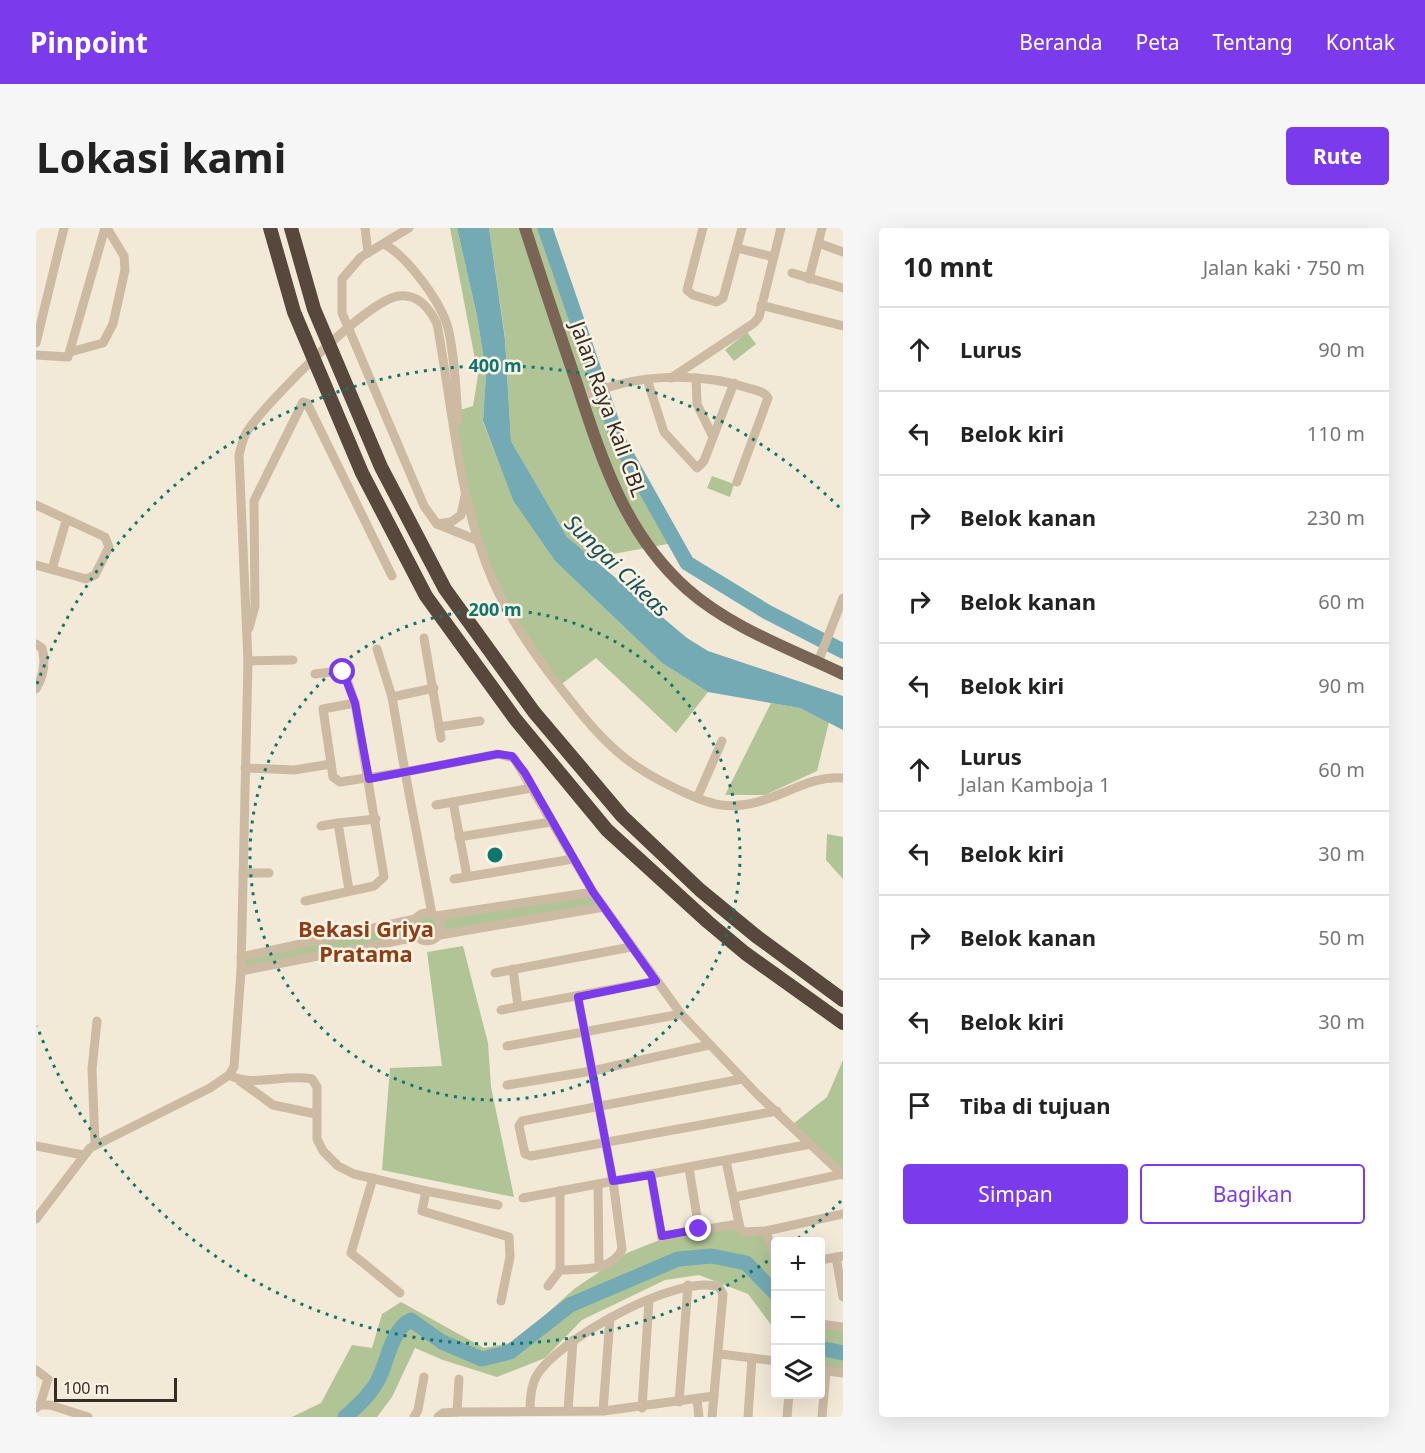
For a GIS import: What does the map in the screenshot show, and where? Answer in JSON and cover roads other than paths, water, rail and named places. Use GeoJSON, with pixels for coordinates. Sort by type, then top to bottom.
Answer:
{"type":"FeatureCollection","features":[{"type":"Feature","properties":{"kind":"highway"},"geometry":{"type":"LineString","coordinates":[[270,228],[294,312],[362,473],[426,596],[516,720],[607,830],[686,904],[745,953],[841,1022]]}},
{"type":"Feature","properties":{"kind":"highway"},"geometry":{"type":"LineString","coordinates":[[291,228],[314,309],[373,450],[445,589],[534,712],[622,816],[700,890],[747,929],[843,1000]]}},
{"type":"Feature","properties":{"kind":"main road","name":"Jalan Raya Kali CBL"},"geometry":{"type":"LineString","coordinates":[[525,228],[595,441],[622,506],[663,565],[688,590],[728,616],[843,674]]}},
{"type":"Feature","properties":{"kind":"street"},"geometry":{"type":"LineString","coordinates":[[36,343],[64,228]]}},
{"type":"Feature","properties":{"kind":"street"},"geometry":{"type":"LineString","coordinates":[[70,352],[103,343],[114,324],[125,263],[106,228]]}},
{"type":"Feature","properties":{"kind":"street"},"geometry":{"type":"LineString","coordinates":[[36,355],[66,358],[70,352],[106,228]]}},
{"type":"Feature","properties":{"kind":"street"},"geometry":{"type":"LineString","coordinates":[[365,228],[368,253]]}},
{"type":"Feature","properties":{"kind":"street"},"geometry":{"type":"LineString","coordinates":[[409,228],[368,253],[342,279],[342,313],[424,506],[437,524],[479,542]]}},
{"type":"Feature","properties":{"kind":"street"},"geometry":{"type":"LineString","coordinates":[[703,228],[687,290],[693,295],[716,302],[721,301],[724,293],[742,228]]}},
{"type":"Feature","properties":{"kind":"street"},"geometry":{"type":"LineString","coordinates":[[670,378],[754,323],[761,305],[781,228]]}},
{"type":"Feature","properties":{"kind":"street"},"geometry":{"type":"LineString","coordinates":[[809,279],[822,228]]}},
{"type":"Feature","properties":{"kind":"street"},"geometry":{"type":"LineString","coordinates":[[818,243],[843,252]]}},
{"type":"Feature","properties":{"kind":"street"},"geometry":{"type":"LineString","coordinates":[[384,244],[396,250],[406,260],[448,326],[456,393],[459,461]]}},
{"type":"Feature","properties":{"kind":"street"},"geometry":{"type":"LineString","coordinates":[[737,248],[774,257]]}},
{"type":"Feature","properties":{"kind":"street"},"geometry":{"type":"LineString","coordinates":[[792,273],[843,288]]}},
{"type":"Feature","properties":{"kind":"street"},"geometry":{"type":"LineString","coordinates":[[36,1219],[83,1155],[95,1144],[166,1112],[229,1075],[236,1060],[241,971],[248,661],[238,455],[248,430],[283,391],[362,314],[388,298],[402,295],[413,298],[431,313],[437,324],[459,461],[479,542],[493,580],[530,647],[603,740],[642,772],[697,798],[721,805],[759,804],[824,778],[843,778]]}},
{"type":"Feature","properties":{"kind":"street"},"geometry":{"type":"LineString","coordinates":[[761,305],[843,326]]}},
{"type":"Feature","properties":{"kind":"street"},"geometry":{"type":"LineString","coordinates":[[582,399],[594,392],[613,387],[647,379],[670,378],[696,378],[734,383],[765,393],[768,398],[737,483]]}},
{"type":"Feature","properties":{"kind":"street"},"geometry":{"type":"LineString","coordinates":[[696,378],[697,404],[712,435]]}},
{"type":"Feature","properties":{"kind":"street"},"geometry":{"type":"LineString","coordinates":[[647,379],[664,432],[697,468],[704,461],[712,435],[734,383]]}},
{"type":"Feature","properties":{"kind":"street"},"geometry":{"type":"LineString","coordinates":[[247,636],[255,606],[254,501],[303,402],[307,403],[392,576]]}},
{"type":"Feature","properties":{"kind":"street"},"geometry":{"type":"LineString","coordinates":[[437,524],[451,522],[461,515],[466,492]]}},
{"type":"Feature","properties":{"kind":"street"},"geometry":{"type":"LineString","coordinates":[[36,505],[66,521],[105,537],[109,547],[106,557],[91,578],[86,579],[36,565]]}},
{"type":"Feature","properties":{"kind":"street"},"geometry":{"type":"LineString","coordinates":[[52,570],[66,521]]}},
{"type":"Feature","properties":{"kind":"street"},"geometry":{"type":"LineString","coordinates":[[818,662],[843,598]]}},
{"type":"Feature","properties":{"kind":"street"},"geometry":{"type":"LineString","coordinates":[[424,638],[441,738]]}},
{"type":"Feature","properties":{"kind":"street"},"geometry":{"type":"LineString","coordinates":[[36,644],[44,653],[37,685]]}},
{"type":"Feature","properties":{"kind":"street"},"geometry":{"type":"LineString","coordinates":[[377,649],[392,697],[434,915],[440,921],[440,935]]}},
{"type":"Feature","properties":{"kind":"street"},"geometry":{"type":"LineString","coordinates":[[248,661],[293,660]]}},
{"type":"Feature","properties":{"kind":"street"},"geometry":{"type":"LineString","coordinates":[[305,901],[378,885],[384,877],[355,703],[344,672],[315,674]]}},
{"type":"Feature","properties":{"kind":"street"},"geometry":{"type":"LineString","coordinates":[[392,697],[434,688]]}},
{"type":"Feature","properties":{"kind":"street"},"geometry":{"type":"LineString","coordinates":[[355,703],[326,706],[323,709],[333,777],[338,782],[369,779],[498,754],[510,755],[593,892],[681,1014],[742,1079],[843,1174]]}},
{"type":"Feature","properties":{"kind":"street"},"geometry":{"type":"LineString","coordinates":[[439,728],[480,721]]}},
{"type":"Feature","properties":{"kind":"street"},"geometry":{"type":"LineString","coordinates":[[697,798],[722,741]]}},
{"type":"Feature","properties":{"kind":"street"},"geometry":{"type":"LineString","coordinates":[[245,768],[294,770],[331,764]]}},
{"type":"Feature","properties":{"kind":"street"},"geometry":{"type":"LineString","coordinates":[[436,805],[532,788]]}},
{"type":"Feature","properties":{"kind":"street"},"geometry":{"type":"LineString","coordinates":[[453,802],[467,876]]}},
{"type":"Feature","properties":{"kind":"street"},"geometry":{"type":"LineString","coordinates":[[321,826],[376,819]]}},
{"type":"Feature","properties":{"kind":"street"},"geometry":{"type":"LineString","coordinates":[[459,837],[551,822]]}},
{"type":"Feature","properties":{"kind":"street"},"geometry":{"type":"LineString","coordinates":[[338,823],[349,890]]}},
{"type":"Feature","properties":{"kind":"street"},"geometry":{"type":"LineString","coordinates":[[454,879],[573,859]]}},
{"type":"Feature","properties":{"kind":"street"},"geometry":{"type":"LineString","coordinates":[[243,873],[269,873]]}},
{"type":"Feature","properties":{"kind":"street"},"geometry":{"type":"LineString","coordinates":[[241,957],[415,919],[423,914],[434,915],[593,892]]}},
{"type":"Feature","properties":{"kind":"street"},"geometry":{"type":"LineString","coordinates":[[241,971],[417,937],[431,941],[440,935],[604,907]]}},
{"type":"Feature","properties":{"kind":"street"},"geometry":{"type":"LineString","coordinates":[[415,919],[413,929],[417,937]]}},
{"type":"Feature","properties":{"kind":"street"},"geometry":{"type":"LineString","coordinates":[[495,973],[631,947]]}},
{"type":"Feature","properties":{"kind":"street"},"geometry":{"type":"LineString","coordinates":[[513,969],[518,1006]]}},
{"type":"Feature","properties":{"kind":"street"},"geometry":{"type":"LineString","coordinates":[[501,1010],[656,981]]}},
{"type":"Feature","properties":{"kind":"street"},"geometry":{"type":"LineString","coordinates":[[560,1270],[599,1267],[617,1257],[622,1249],[613,1181],[578,997]]}},
{"type":"Feature","properties":{"kind":"street"},"geometry":{"type":"LineString","coordinates":[[507,1046],[585,1034],[681,1014]]}},
{"type":"Feature","properties":{"kind":"street"},"geometry":{"type":"LineString","coordinates":[[95,1144],[92,1070],[97,1021]]}},
{"type":"Feature","properties":{"kind":"street"},"geometry":{"type":"LineString","coordinates":[[507,1085],[592,1071],[709,1046]]}},
{"type":"Feature","properties":{"kind":"street"},"geometry":{"type":"LineString","coordinates":[[229,1075],[273,1105],[316,1114]]}},
{"type":"Feature","properties":{"kind":"street"},"geometry":{"type":"LineString","coordinates":[[240,1081],[297,1077],[312,1079],[317,1087],[317,1139],[323,1151],[345,1170],[426,1191],[498,1205]]}},
{"type":"Feature","properties":{"kind":"street"},"geometry":{"type":"LineString","coordinates":[[742,1079],[522,1121],[519,1126],[524,1153],[529,1156],[777,1111]]}},
{"type":"Feature","properties":{"kind":"street"},"geometry":{"type":"LineString","coordinates":[[523,1198],[811,1144]]}},
{"type":"Feature","properties":{"kind":"street"},"geometry":{"type":"LineString","coordinates":[[36,1146],[83,1155]]}},
{"type":"Feature","properties":{"kind":"street"},"geometry":{"type":"LineString","coordinates":[[726,1161],[739,1224],[746,1233],[766,1231],[843,1214]]}},
{"type":"Feature","properties":{"kind":"street"},"geometry":{"type":"LineString","coordinates":[[689,1167],[699,1229]]}},
{"type":"Feature","properties":{"kind":"street"},"geometry":{"type":"LineString","coordinates":[[735,1197],[843,1174]]}},
{"type":"Feature","properties":{"kind":"street"},"geometry":{"type":"LineString","coordinates":[[651,1175],[662,1237],[739,1224]]}},
{"type":"Feature","properties":{"kind":"street"},"geometry":{"type":"LineString","coordinates":[[373,1178],[351,1253],[400,1293]]}},
{"type":"Feature","properties":{"kind":"street"},"geometry":{"type":"LineString","coordinates":[[598,1184],[599,1267]]}},
{"type":"Feature","properties":{"kind":"street"},"geometry":{"type":"LineString","coordinates":[[426,1191],[422,1211],[509,1237],[510,1257],[501,1301]]}},
{"type":"Feature","properties":{"kind":"street"},"geometry":{"type":"LineString","coordinates":[[548,1286],[560,1270],[560,1191]]}},
{"type":"Feature","properties":{"kind":"street"},"geometry":{"type":"LineString","coordinates":[[766,1231],[771,1247]]}},
{"type":"Feature","properties":{"kind":"street"},"geometry":{"type":"LineString","coordinates":[[825,1259],[840,1256],[843,1297]]}},
{"type":"Feature","properties":{"kind":"street"},"geometry":{"type":"LineString","coordinates":[[679,1402],[688,1285]]}},
{"type":"Feature","properties":{"kind":"street"},"geometry":{"type":"LineString","coordinates":[[530,1411],[536,1377],[573,1340],[610,1318],[688,1285],[715,1286],[723,1292],[720,1354],[712,1417]]}},
{"type":"Feature","properties":{"kind":"street"},"geometry":{"type":"LineString","coordinates":[[642,1408],[649,1300]]}},
{"type":"Feature","properties":{"kind":"street"},"geometry":{"type":"LineString","coordinates":[[603,1411],[610,1318]]}},
{"type":"Feature","properties":{"kind":"street"},"geometry":{"type":"LineString","coordinates":[[825,1325],[843,1327]]}},
{"type":"Feature","properties":{"kind":"street"},"geometry":{"type":"LineString","coordinates":[[568,1411],[573,1340]]}},
{"type":"Feature","properties":{"kind":"street"},"geometry":{"type":"LineString","coordinates":[[720,1354],[771,1360]]}},
{"type":"Feature","properties":{"kind":"street"},"geometry":{"type":"LineString","coordinates":[[748,1417],[752,1358]]}},
{"type":"Feature","properties":{"kind":"street"},"geometry":{"type":"LineString","coordinates":[[36,1370],[48,1380],[38,1407]]}},
{"type":"Feature","properties":{"kind":"street"},"geometry":{"type":"LineString","coordinates":[[825,1370],[843,1373]]}},
{"type":"Feature","properties":{"kind":"street"},"geometry":{"type":"LineString","coordinates":[[414,1417],[418,1410],[424,1377]]}},
{"type":"Feature","properties":{"kind":"street"},"geometry":{"type":"LineString","coordinates":[[458,1412],[459,1379]]}},
{"type":"Feature","properties":{"kind":"street"},"geometry":{"type":"LineString","coordinates":[[438,1417],[443,1413],[458,1412],[603,1411],[642,1408],[714,1396]]}},
{"type":"Feature","properties":{"kind":"street"},"geometry":{"type":"LineString","coordinates":[[787,1417],[789,1399]]}},
{"type":"Feature","properties":{"kind":"street"},"geometry":{"type":"LineString","coordinates":[[822,1399],[822,1417]]}},
{"type":"Feature","properties":{"kind":"street"},"geometry":{"type":"LineString","coordinates":[[696,1400],[699,1417]]}},
{"type":"Feature","properties":{"kind":"street"},"geometry":{"type":"LineString","coordinates":[[38,1407],[50,1404],[88,1417]]}},
{"type":"Feature","properties":{"kind":"water"},"geometry":{"type":"Polygon","coordinates":[[[457,228],[489,228],[505,339],[511,441],[567,537],[687,638],[708,651],[843,696],[843,730],[800,708],[708,692],[662,663],[555,561],[513,500],[483,421],[486,373],[477,316],[457,228]]]}},
{"type":"Feature","properties":{"kind":"waterway"},"geometry":{"type":"LineString","coordinates":[[545,228],[618,440],[687,563],[767,612],[843,651]]}},
{"type":"Feature","properties":{"kind":"waterway"},"geometry":{"type":"LineString","coordinates":[[345,1417],[363,1401],[374,1387],[398,1331],[411,1320],[442,1342],[482,1359],[510,1352],[570,1305],[678,1259],[712,1256],[746,1263],[773,1291]]}},
{"type":"Feature","properties":{"kind":"waterway"},"geometry":{"type":"LineString","coordinates":[[825,1349],[843,1353]]}},
{"type":"Feature","properties":{"kind":"district","name":"Bekasi Griya Pratama"},"geometry":{"type":"Point","coordinates":[366,940]}},
{"type":"Feature","properties":{"kind":"water label","name":"Sungai Cikeas"},"geometry":{"type":"Point","coordinates":[618,565]}}]}
